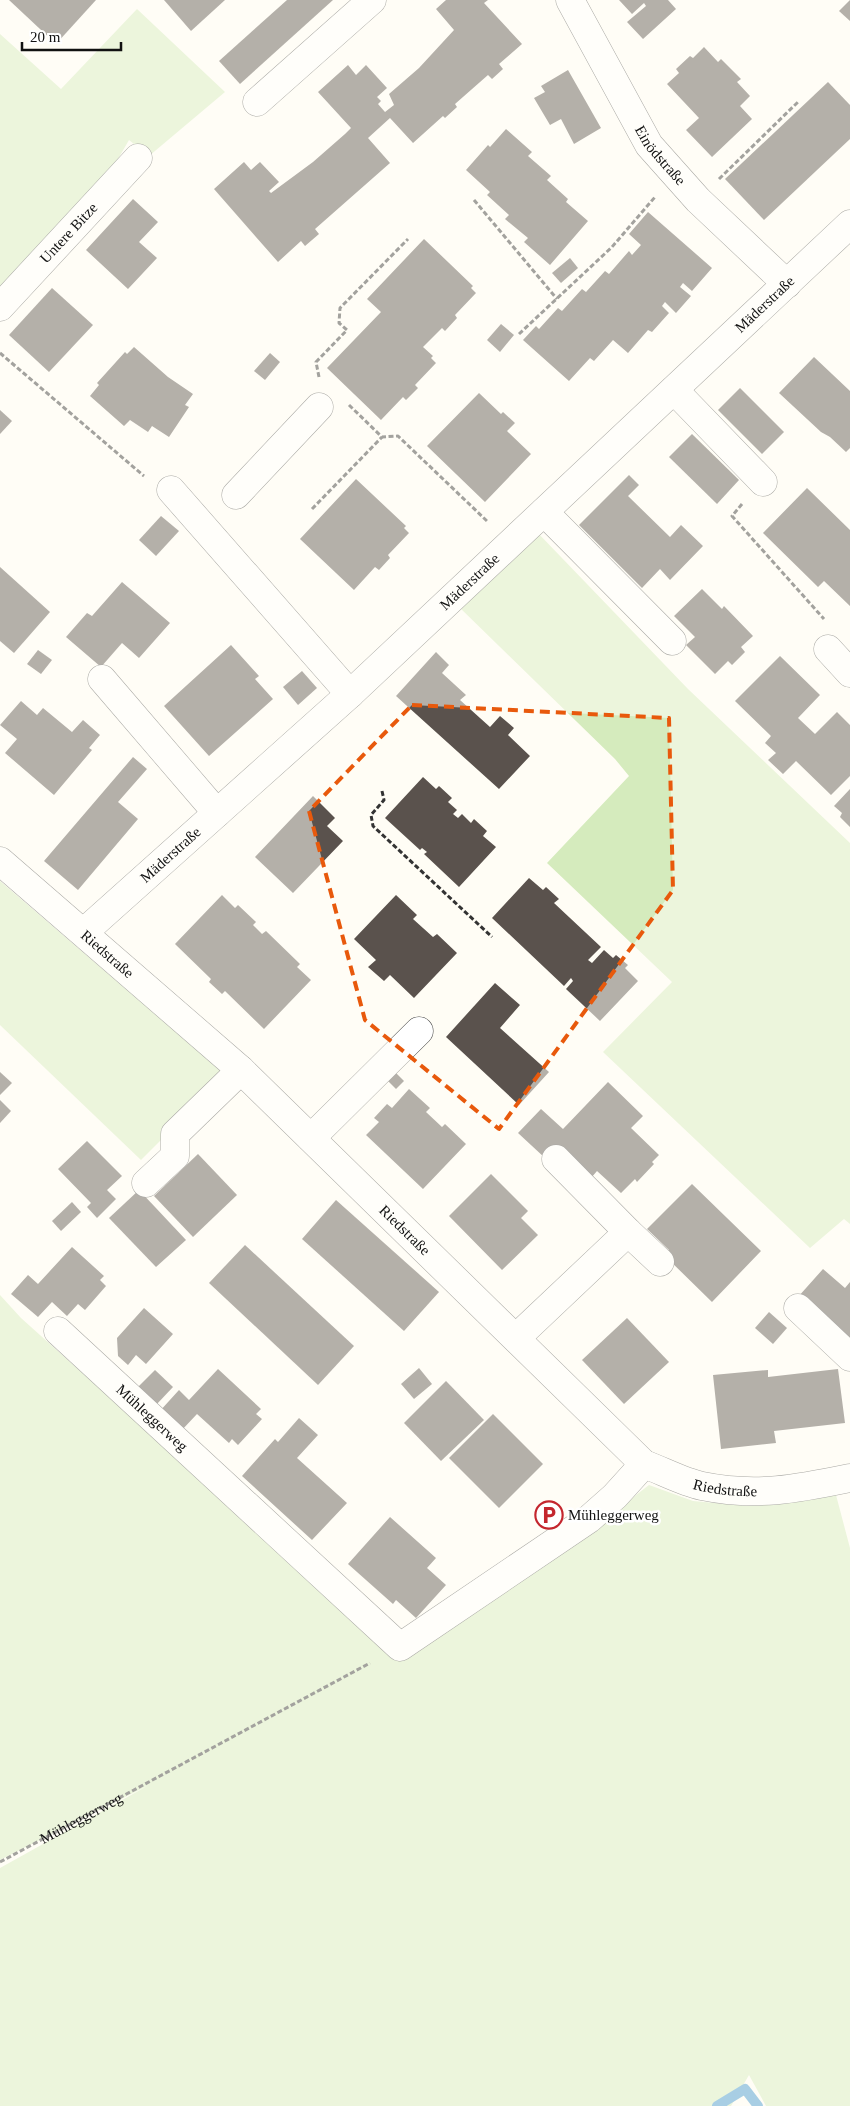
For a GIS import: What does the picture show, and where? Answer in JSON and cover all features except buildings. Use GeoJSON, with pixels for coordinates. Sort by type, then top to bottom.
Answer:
{"type":"FeatureCollection","features":[{"type":"Feature","properties":{"kind":"street"},"geometry":{"type":"LineString","coordinates":[[257,102],[372,0]]}},
{"type":"Feature","properties":{"kind":"street","name":"Einödstraße"},"geometry":{"type":"LineString","coordinates":[[570,0],[650,145],[698,200],[787,284]]}},
{"type":"Feature","properties":{"kind":"street","name":"Untere Bitze"},"geometry":{"type":"LineString","coordinates":[[0,307],[138,158]]}},
{"type":"Feature","properties":{"kind":"street","name":"Mäderstraße"},"geometry":{"type":"LineString","coordinates":[[84,932],[350,694],[850,224]]}},
{"type":"Feature","properties":{"kind":"street"},"geometry":{"type":"LineString","coordinates":[[674,390],[762,482]]}},
{"type":"Feature","properties":{"kind":"street"},"geometry":{"type":"LineString","coordinates":[[236,495],[318,407]]}},
{"type":"Feature","properties":{"kind":"street"},"geometry":{"type":"LineString","coordinates":[[170,490],[350,694]]}},
{"type":"Feature","properties":{"kind":"street"},"geometry":{"type":"LineString","coordinates":[[544,512],[672,641]]}},
{"type":"Feature","properties":{"kind":"street"},"geometry":{"type":"LineString","coordinates":[[829,637],[850,673]]}},
{"type":"Feature","properties":{"kind":"street"},"geometry":{"type":"LineString","coordinates":[[102,679],[217,813]]}},
{"type":"Feature","properties":{"kind":"street","name":"Riedstraße"},"geometry":{"type":"LineString","coordinates":[[0,861],[241,1070],[644,1464],[701,1486],[750,1492],[792,1490],[850,1478]]}},
{"type":"Feature","properties":{"kind":"street"},"geometry":{"type":"LineString","coordinates":[[311,1138],[419,1031]]}},
{"type":"Feature","properties":{"kind":"street"},"geometry":{"type":"LineString","coordinates":[[146,1183],[175,1156],[175,1134],[241,1070]]}},
{"type":"Feature","properties":{"kind":"street"},"geometry":{"type":"LineString","coordinates":[[556,1159],[660,1262]]}},
{"type":"Feature","properties":{"kind":"street"},"geometry":{"type":"LineString","coordinates":[[516,1338],[628,1232]]}},
{"type":"Feature","properties":{"kind":"street"},"geometry":{"type":"LineString","coordinates":[[798,1308],[850,1357]]}},
{"type":"Feature","properties":{"kind":"street","name":"Mühleggerweg"},"geometry":{"type":"LineString","coordinates":[[58,1331],[400,1647]]}},
{"type":"Feature","properties":{"kind":"street"},"geometry":{"type":"LineString","coordinates":[[400,1647],[590,1519],[615,1496],[644,1464]]}},
{"type":"Feature","properties":{"kind":"path"},"geometry":{"type":"LineString","coordinates":[[698,200],[799,101]]}},
{"type":"Feature","properties":{"kind":"path"},"geometry":{"type":"LineString","coordinates":[[520,334],[612,247],[674,173]]}},
{"type":"Feature","properties":{"kind":"path"},"geometry":{"type":"LineString","coordinates":[[474,200],[557,298]]}},
{"type":"Feature","properties":{"kind":"path"},"geometry":{"type":"LineString","coordinates":[[323,381],[318,376],[316,362],[347,330],[339,323],[340,308],[408,239]]}},
{"type":"Feature","properties":{"kind":"path"},"geometry":{"type":"LineString","coordinates":[[0,353],[144,476],[170,490]]}},
{"type":"Feature","properties":{"kind":"path"},"geometry":{"type":"LineString","coordinates":[[347,403],[382,436],[398,436],[510,543]]}},
{"type":"Feature","properties":{"kind":"path"},"geometry":{"type":"LineString","coordinates":[[312,509],[382,436]]}},
{"type":"Feature","properties":{"kind":"path"},"geometry":{"type":"LineString","coordinates":[[762,482],[732,516],[829,637]]}},
{"type":"Feature","properties":{"kind":"path"},"geometry":{"type":"LineString","coordinates":[[382,791],[384,800],[371,815],[373,826],[492,937]]}},
{"type":"Feature","properties":{"kind":"path","name":"Mühleggerweg"},"geometry":{"type":"LineString","coordinates":[[0,1862],[400,1647]]}},
{"type":"Feature","properties":{"kind":"highlighted area"},"geometry":{"type":"Polygon","coordinates":[[[412,705],[669,718],[673,890],[499,1129],[365,1020],[309,811],[412,705]]]}},
{"type":"Feature","properties":{"kind":"green space"},"geometry":{"type":"Polygon","coordinates":[[[137,9],[225,92],[149,156],[129,140],[107,178],[0,289],[0,34],[61,89],[137,9]]]}},
{"type":"Feature","properties":{"kind":"green space"},"geometry":{"type":"Polygon","coordinates":[[[536,531],[688,689],[850,843],[850,1224],[844,1219],[810,1248],[603,1052],[672,982],[547,863],[629,776],[615,759],[457,605],[536,531]]]}},
{"type":"Feature","properties":{"kind":"green space"},"geometry":{"type":"Polygon","coordinates":[[[0,881],[226,1075],[141,1160],[0,1025],[0,881]]]}},
{"type":"Feature","properties":{"kind":"green space"},"geometry":{"type":"Polygon","coordinates":[[[0,1295],[21,1318],[399,1657],[587,1533],[649,1485],[693,1501],[747,1506],[836,1495],[850,1548],[850,2106],[766,2106],[749,2075],[731,2106],[0,2106],[0,1868],[149,1785],[0,1860],[0,1295]]]}},
{"type":"Feature","properties":{"kind":"waterway"},"geometry":{"type":"LineString","coordinates":[[717,2106],[745,2089],[758,2106]]}},
{"type":"Feature","properties":{"kind":"place","name":"Mühleggerweg"},"geometry":{"type":"Point","coordinates":[549,1515]}}]}
